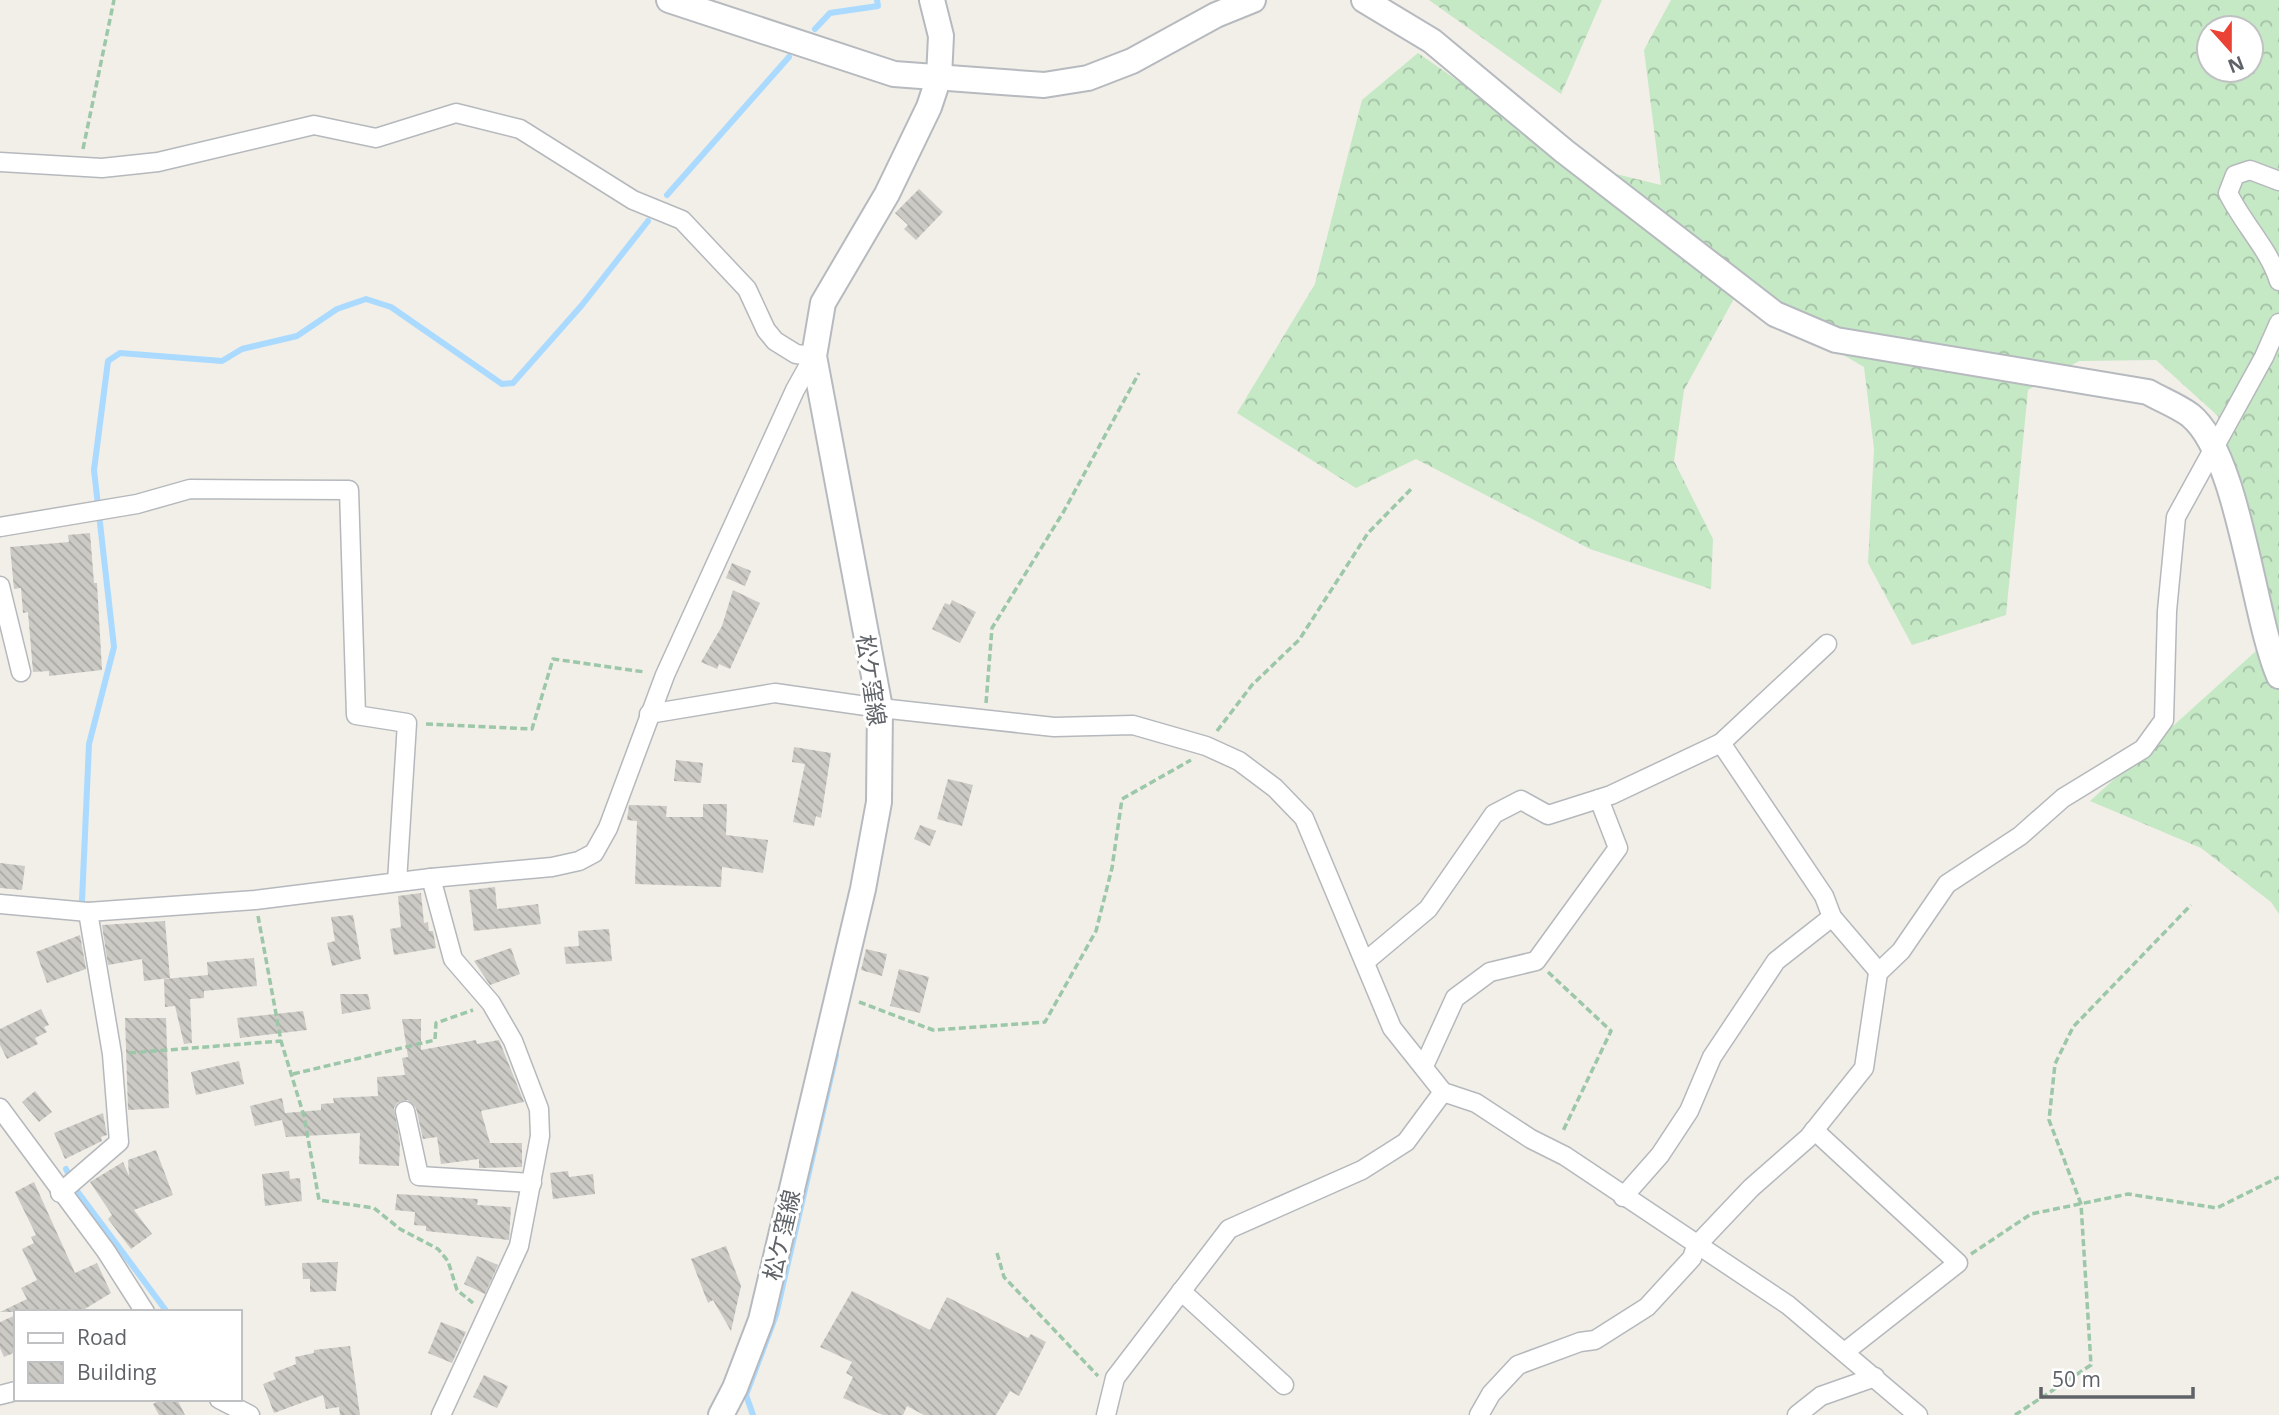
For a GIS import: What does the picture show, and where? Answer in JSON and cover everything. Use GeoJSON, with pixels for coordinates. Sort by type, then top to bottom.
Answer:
{"type":"FeatureCollection","features":[{"type":"Feature","properties":{"kind":"street"},"geometry":{"type":"LineString","coordinates":[[669,0],[894,74],[1044,85],[1088,78],[1132,61],[1216,15],[1253,0]]}},
{"type":"Feature","properties":{"kind":"street","name":"松ケ窪線"},"geometry":{"type":"LineString","coordinates":[[720,1415],[735,1388],[761,1320],[863,889],[879,802],[880,708],[814,356],[823,303],[887,194],[929,107],[939,77],[941,36],[932,0]]}},
{"type":"Feature","properties":{"kind":"street"},"geometry":{"type":"LineString","coordinates":[[1364,0],[1432,41],[1574,160],[1775,314],[1836,340],[2148,392],[2192,416],[2215,449],[2234,503],[2279,677]]}},
{"type":"Feature","properties":{"kind":"street"},"geometry":{"type":"LineString","coordinates":[[0,162],[102,168],[158,162],[314,125],[376,138],[456,113],[520,129],[633,200],[682,220],[747,289],[766,330],[775,341],[796,354],[814,356],[795,390],[665,675],[608,828],[594,853],[579,861],[552,867],[431,878],[255,900],[81,912],[0,904]]}},
{"type":"Feature","properties":{"kind":"street"},"geometry":{"type":"LineString","coordinates":[[2279,181],[2250,170],[2235,176],[2228,193],[2238,213],[2274,264],[2279,281]]}},
{"type":"Feature","properties":{"kind":"street"},"geometry":{"type":"LineString","coordinates":[[1479,1415],[1491,1394],[1518,1365],[1580,1342],[1595,1340],[1647,1307],[1692,1258],[1696,1247],[1751,1188],[1814,1130],[1864,1068],[1879,972],[1908,942],[1947,884],[2020,835],[2063,798],[2143,748],[2164,720],[2167,611],[2176,517],[2215,449],[2279,323]]}},
{"type":"Feature","properties":{"kind":"street"},"geometry":{"type":"LineString","coordinates":[[0,527],[106,510],[190,489],[349,491],[356,715],[407,723],[397,882]]}},
{"type":"Feature","properties":{"kind":"street"},"geometry":{"type":"LineString","coordinates":[[0,586],[21,672]]}},
{"type":"Feature","properties":{"kind":"street"},"geometry":{"type":"LineString","coordinates":[[1366,961],[1428,909],[1494,814],[1521,800],[1548,815],[1599,799],[1721,743],[1827,644]]}},
{"type":"Feature","properties":{"kind":"street"},"geometry":{"type":"LineString","coordinates":[[649,714],[775,693],[880,708],[1054,727],[1133,725],[1206,746],[1239,761],[1275,788],[1304,818],[1392,1028],[1443,1093],[1476,1103],[1788,1305],[1846,1351],[1918,1415]]}},
{"type":"Feature","properties":{"kind":"street"},"geometry":{"type":"LineString","coordinates":[[1721,743],[1824,896],[1832,917],[1879,972]]}},
{"type":"Feature","properties":{"kind":"street"},"geometry":{"type":"LineString","coordinates":[[1424,1066],[1455,998],[1490,972],[1536,961],[1618,848],[1599,799]]}},
{"type":"Feature","properties":{"kind":"street"},"geometry":{"type":"LineString","coordinates":[[431,878],[453,959],[491,1003],[513,1041],[539,1109],[540,1136],[519,1246],[441,1415]]}},
{"type":"Feature","properties":{"kind":"street"},"geometry":{"type":"LineString","coordinates":[[64,1190],[119,1142],[111,1054],[81,912]]}},
{"type":"Feature","properties":{"kind":"street"},"geometry":{"type":"LineString","coordinates":[[1623,1197],[1660,1154],[1689,1111],[1712,1057],[1776,961],[1832,917]]}},
{"type":"Feature","properties":{"kind":"street"},"geometry":{"type":"LineString","coordinates":[[1106,1415],[1115,1378],[1228,1229],[1373,1163],[1406,1142],[1443,1093]]}},
{"type":"Feature","properties":{"kind":"street"},"geometry":{"type":"LineString","coordinates":[[0,1108],[64,1190],[144,1310]]}},
{"type":"Feature","properties":{"kind":"street"},"geometry":{"type":"LineString","coordinates":[[405,1111],[419,1176],[532,1183]]}},
{"type":"Feature","properties":{"kind":"street"},"geometry":{"type":"LineString","coordinates":[[1814,1130],[1958,1263],[1846,1351]]}},
{"type":"Feature","properties":{"kind":"street"},"geometry":{"type":"LineString","coordinates":[[1181,1291],[1284,1385]]}},
{"type":"Feature","properties":{"kind":"street"},"geometry":{"type":"LineString","coordinates":[[1797,1415],[1821,1396],[1875,1377]]}},
{"type":"Feature","properties":{"kind":"street"},"geometry":{"type":"LineString","coordinates":[[223,1401],[250,1415]]}},
{"type":"Feature","properties":{"kind":"path"},"geometry":{"type":"LineString","coordinates":[[80,165],[114,0]]}},
{"type":"Feature","properties":{"kind":"path"},"geometry":{"type":"LineString","coordinates":[[985,719],[992,628],[1064,510],[1139,373]]}},
{"type":"Feature","properties":{"kind":"path"},"geometry":{"type":"LineString","coordinates":[[837,994],[933,1030],[1045,1022],[1096,931],[1112,868],[1122,799],[1191,760],[1206,746],[1252,685],[1299,640],[1368,533],[1413,487]]}},
{"type":"Feature","properties":{"kind":"path"},"geometry":{"type":"LineString","coordinates":[[407,723],[532,729],[553,659],[665,675]]}},
{"type":"Feature","properties":{"kind":"path"},"geometry":{"type":"LineString","coordinates":[[255,900],[281,1041],[293,1074],[319,1200],[374,1208],[400,1229],[438,1249],[448,1261],[457,1290],[488,1316]]}},
{"type":"Feature","properties":{"kind":"path"},"geometry":{"type":"LineString","coordinates":[[2015,1415],[2091,1365],[2081,1203],[2049,1120],[2055,1064],[2073,1027],[2191,905]]}},
{"type":"Feature","properties":{"kind":"path"},"geometry":{"type":"LineString","coordinates":[[1536,961],[1611,1031],[1553,1151]]}},
{"type":"Feature","properties":{"kind":"path"},"geometry":{"type":"LineString","coordinates":[[293,1074],[435,1040],[436,1023],[491,1003]]}},
{"type":"Feature","properties":{"kind":"path"},"geometry":{"type":"LineString","coordinates":[[111,1054],[281,1041]]}},
{"type":"Feature","properties":{"kind":"path"},"geometry":{"type":"LineString","coordinates":[[1958,1263],[2031,1214],[2127,1194],[2217,1208],[2279,1177]]}},
{"type":"Feature","properties":{"kind":"path"},"geometry":{"type":"LineString","coordinates":[[997,1254],[1004,1277],[1111,1391]]}},
{"type":"Feature","properties":{"kind":"green space"},"geometry":{"type":"Polygon","coordinates":[[[1429,0],[1602,0],[1561,94],[1429,0]]]}},
{"type":"Feature","properties":{"kind":"green space"},"geometry":{"type":"Polygon","coordinates":[[[1671,0],[2279,0],[2279,914],[2271,902],[2201,848],[2090,801],[2256,651],[2248,519],[2218,416],[2156,360],[2079,361],[2028,390],[2006,615],[1912,645],[1868,563],[1874,449],[1864,367],[1737,293],[1684,390],[1674,461],[1713,539],[1711,589],[1590,549],[1416,459],[1356,488],[1237,413],[1315,284],[1362,100],[1418,53],[1579,165],[1661,185],[1644,50],[1671,0]]]}},
{"type":"Feature","properties":{"kind":"building"},"geometry":{"type":"Polygon","coordinates":[[[919,189],[943,212],[916,240],[904,229],[908,225],[895,213],[919,189]]]}},
{"type":"Feature","properties":{"kind":"building"},"geometry":{"type":"Polygon","coordinates":[[[90,533],[94,583],[97,583],[102,670],[49,676],[49,671],[33,672],[28,612],[23,613],[21,588],[14,589],[10,547],[69,542],[68,535],[90,533]]]}},
{"type":"Feature","properties":{"kind":"building"},"geometry":{"type":"Polygon","coordinates":[[[732,563],[751,571],[745,586],[726,578],[732,563]]]}},
{"type":"Feature","properties":{"kind":"building"},"geometry":{"type":"Polygon","coordinates":[[[733,590],[760,603],[730,669],[719,664],[717,669],[701,662],[722,626],[733,590]]]}},
{"type":"Feature","properties":{"kind":"building"},"geometry":{"type":"Polygon","coordinates":[[[952,600],[976,612],[960,643],[932,629],[945,603],[950,605],[952,600]]]}},
{"type":"Feature","properties":{"kind":"building"},"geometry":{"type":"Polygon","coordinates":[[[794,747],[831,753],[821,818],[816,816],[814,826],[793,822],[805,764],[792,762],[794,747]]]}},
{"type":"Feature","properties":{"kind":"building"},"geometry":{"type":"Polygon","coordinates":[[[676,760],[703,763],[701,783],[674,781],[676,760]]]}},
{"type":"Feature","properties":{"kind":"building"},"geometry":{"type":"Polygon","coordinates":[[[948,779],[973,785],[962,826],[937,819],[948,779]]]}},
{"type":"Feature","properties":{"kind":"building"},"geometry":{"type":"Polygon","coordinates":[[[703,804],[727,804],[726,835],[768,840],[763,873],[722,867],[721,887],[635,884],[637,821],[627,820],[629,805],[667,806],[666,817],[703,817],[703,804]]]}},
{"type":"Feature","properties":{"kind":"building"},"geometry":{"type":"Polygon","coordinates":[[[920,825],[936,831],[930,846],[914,839],[920,825]]]}},
{"type":"Feature","properties":{"kind":"building"},"geometry":{"type":"Polygon","coordinates":[[[0,863],[25,866],[22,890],[0,888],[0,863]]]}},
{"type":"Feature","properties":{"kind":"building"},"geometry":{"type":"Polygon","coordinates":[[[495,887],[497,909],[538,904],[541,924],[474,931],[469,890],[495,887]]]}},
{"type":"Feature","properties":{"kind":"building"},"geometry":{"type":"Polygon","coordinates":[[[421,893],[424,923],[428,922],[429,931],[433,931],[436,948],[394,955],[390,929],[401,927],[398,896],[421,893]]]}},
{"type":"Feature","properties":{"kind":"building"},"geometry":{"type":"Polygon","coordinates":[[[353,915],[361,959],[332,966],[327,943],[335,941],[331,917],[353,915]]]}},
{"type":"Feature","properties":{"kind":"building"},"geometry":{"type":"Polygon","coordinates":[[[165,921],[170,978],[144,981],[142,959],[108,965],[102,925],[165,921]]]}},
{"type":"Feature","properties":{"kind":"building"},"geometry":{"type":"Polygon","coordinates":[[[609,929],[612,961],[566,964],[564,947],[579,946],[578,931],[609,929]]]}},
{"type":"Feature","properties":{"kind":"building"},"geometry":{"type":"Polygon","coordinates":[[[80,935],[86,969],[47,983],[36,952],[80,935]]]}},
{"type":"Feature","properties":{"kind":"building"},"geometry":{"type":"Polygon","coordinates":[[[511,948],[520,974],[490,985],[474,961],[511,948]]]}},
{"type":"Feature","properties":{"kind":"building"},"geometry":{"type":"Polygon","coordinates":[[[866,949],[887,954],[882,976],[861,970],[866,949]]]}},
{"type":"Feature","properties":{"kind":"building"},"geometry":{"type":"Polygon","coordinates":[[[254,958],[257,986],[204,991],[204,998],[190,999],[192,1043],[184,1044],[175,1006],[165,1007],[164,979],[208,975],[207,962],[254,958]]]}},
{"type":"Feature","properties":{"kind":"building"},"geometry":{"type":"Polygon","coordinates":[[[899,969],[929,977],[920,1013],[890,1006],[899,969]]]}},
{"type":"Feature","properties":{"kind":"building"},"geometry":{"type":"Polygon","coordinates":[[[340,994],[368,994],[371,1009],[342,1014],[340,994]]]}},
{"type":"Feature","properties":{"kind":"building"},"geometry":{"type":"Polygon","coordinates":[[[41,1009],[49,1025],[44,1027],[47,1032],[35,1038],[38,1044],[7,1059],[0,1045],[0,1029],[41,1009]]]}},
{"type":"Feature","properties":{"kind":"building"},"geometry":{"type":"Polygon","coordinates":[[[303,1011],[307,1030],[240,1038],[237,1018],[303,1011]]]}},
{"type":"Feature","properties":{"kind":"building"},"geometry":{"type":"Polygon","coordinates":[[[125,1018],[166,1018],[169,1108],[128,1110],[125,1018]]]}},
{"type":"Feature","properties":{"kind":"building"},"geometry":{"type":"Polygon","coordinates":[[[402,1019],[421,1019],[421,1050],[476,1040],[477,1044],[499,1040],[524,1102],[481,1111],[490,1143],[522,1143],[522,1167],[479,1168],[479,1159],[441,1164],[437,1137],[423,1139],[416,1108],[408,1100],[398,1102],[394,1108],[400,1143],[399,1166],[359,1164],[360,1133],[286,1137],[282,1120],[255,1126],[250,1106],[282,1098],[285,1113],[321,1110],[321,1104],[334,1103],[333,1098],[378,1096],[377,1077],[405,1075],[402,1058],[408,1057],[402,1019]]]}},
{"type":"Feature","properties":{"kind":"building"},"geometry":{"type":"Polygon","coordinates":[[[239,1061],[244,1084],[196,1095],[191,1072],[239,1061]]]}},
{"type":"Feature","properties":{"kind":"building"},"geometry":{"type":"Polygon","coordinates":[[[35,1091],[52,1112],[39,1122],[22,1102],[35,1091]]]}},
{"type":"Feature","properties":{"kind":"building"},"geometry":{"type":"Polygon","coordinates":[[[103,1113],[107,1135],[101,1137],[102,1141],[65,1159],[54,1133],[103,1113]]]}},
{"type":"Feature","properties":{"kind":"building"},"geometry":{"type":"Polygon","coordinates":[[[156,1150],[173,1195],[134,1210],[152,1234],[131,1249],[108,1219],[112,1215],[90,1182],[123,1162],[129,1176],[128,1160],[156,1150]]]}},
{"type":"Feature","properties":{"kind":"building"},"geometry":{"type":"Polygon","coordinates":[[[289,1171],[290,1179],[300,1178],[302,1201],[265,1206],[262,1174],[289,1171]]]}},
{"type":"Feature","properties":{"kind":"building"},"geometry":{"type":"Polygon","coordinates":[[[568,1171],[569,1177],[593,1174],[595,1194],[553,1199],[550,1173],[568,1171]]]}},
{"type":"Feature","properties":{"kind":"building"},"geometry":{"type":"Polygon","coordinates":[[[34,1182],[75,1273],[97,1263],[111,1293],[83,1310],[0,1312],[27,1299],[21,1288],[37,1280],[22,1249],[34,1243],[31,1237],[36,1235],[15,1192],[34,1182]]]}},
{"type":"Feature","properties":{"kind":"building"},"geometry":{"type":"Polygon","coordinates":[[[397,1194],[478,1199],[477,1205],[511,1207],[509,1240],[426,1231],[426,1226],[414,1225],[415,1212],[395,1210],[397,1194]]]}},
{"type":"Feature","properties":{"kind":"building"},"geometry":{"type":"Polygon","coordinates":[[[726,1246],[741,1286],[731,1331],[713,1300],[708,1303],[691,1259],[726,1246]]]}},
{"type":"Feature","properties":{"kind":"building"},"geometry":{"type":"Polygon","coordinates":[[[477,1256],[498,1265],[485,1294],[464,1284],[477,1256]]]}},
{"type":"Feature","properties":{"kind":"building"},"geometry":{"type":"Polygon","coordinates":[[[338,1262],[336,1291],[310,1292],[310,1279],[303,1279],[302,1263],[338,1262]]]}},
{"type":"Feature","properties":{"kind":"building"},"geometry":{"type":"Polygon","coordinates":[[[852,1291],[930,1330],[947,1297],[1028,1338],[1031,1334],[1046,1342],[1019,1396],[1010,1391],[996,1415],[924,1415],[907,1406],[903,1415],[883,1415],[843,1398],[853,1377],[846,1373],[852,1362],[820,1347],[852,1291]]]}},
{"type":"Feature","properties":{"kind":"building"},"geometry":{"type":"Polygon","coordinates":[[[14,1316],[14,1353],[4,1357],[0,1348],[0,1322],[14,1316]]]}},
{"type":"Feature","properties":{"kind":"building"},"geometry":{"type":"Polygon","coordinates":[[[441,1322],[466,1332],[452,1363],[428,1353],[441,1322]]]}},
{"type":"Feature","properties":{"kind":"building"},"geometry":{"type":"Polygon","coordinates":[[[350,1346],[360,1415],[340,1415],[339,1407],[326,1409],[323,1395],[274,1413],[263,1384],[276,1379],[273,1373],[296,1364],[295,1357],[314,1353],[314,1350],[350,1346]]]}},
{"type":"Feature","properties":{"kind":"building"},"geometry":{"type":"Polygon","coordinates":[[[484,1375],[508,1386],[497,1408],[473,1397],[484,1375]]]}},
{"type":"Feature","properties":{"kind":"building"},"geometry":{"type":"Polygon","coordinates":[[[158,1401],[178,1401],[185,1415],[159,1415],[153,1404],[158,1401]]]}},
{"type":"Feature","properties":{"kind":"waterway"},"geometry":{"type":"LineString","coordinates":[[815,29],[830,13],[878,6],[877,0]]}},
{"type":"Feature","properties":{"kind":"waterway"},"geometry":{"type":"LineString","coordinates":[[667,195],[789,57]]}},
{"type":"Feature","properties":{"kind":"waterway"},"geometry":{"type":"LineString","coordinates":[[82,901],[89,744],[114,647],[94,470],[108,361],[120,353],[222,361],[242,349],[297,336],[337,309],[366,299],[391,307],[502,384],[513,383],[582,305],[648,221]]}},
{"type":"Feature","properties":{"kind":"waterway"},"geometry":{"type":"LineString","coordinates":[[753,1415],[746,1395],[776,1315],[836,1055]]}},
{"type":"Feature","properties":{"kind":"waterway"},"geometry":{"type":"LineString","coordinates":[[66,1169],[77,1191],[166,1310]]}}]}
